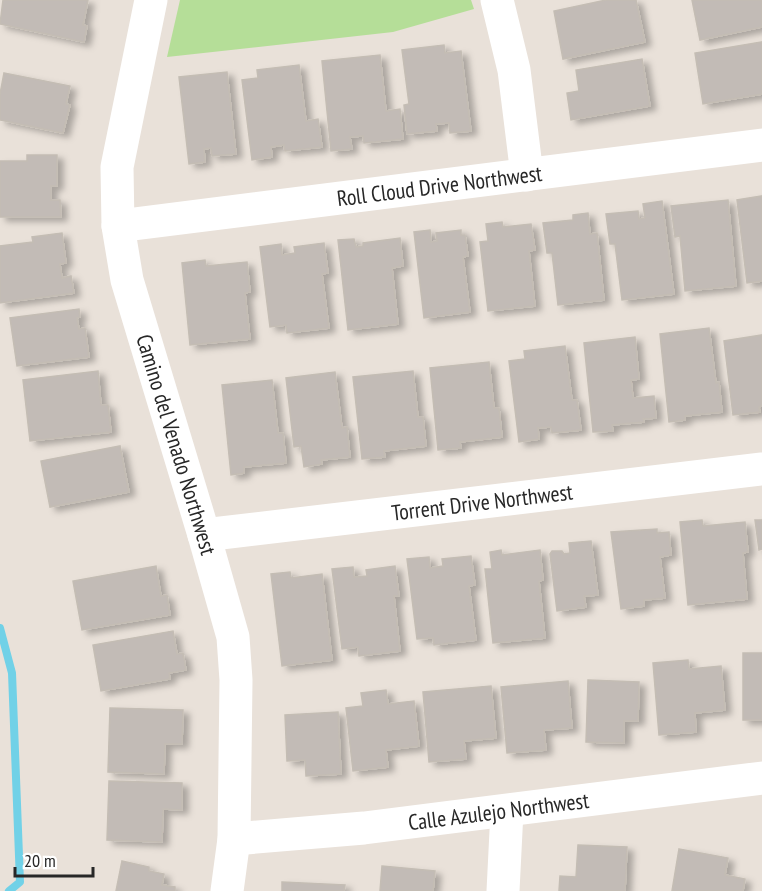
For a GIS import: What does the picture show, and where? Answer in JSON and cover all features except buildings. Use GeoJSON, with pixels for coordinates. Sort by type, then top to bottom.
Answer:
{"type":"FeatureCollection","features":[{"type":"Feature","properties":{"kind":"street","name":"Camino del Venado Northwest"},"geometry":{"type":"LineString","coordinates":[[151,0],[117,167],[118,226],[127,280],[233,637],[236,680],[234,839],[227,891]]}},
{"type":"Feature","properties":{"kind":"street"},"geometry":{"type":"LineString","coordinates":[[497,0],[514,70],[527,175]]}},
{"type":"Feature","properties":{"kind":"street","name":"Roll Cloud Drive Northwest"},"geometry":{"type":"LineString","coordinates":[[118,226],[762,145]]}},
{"type":"Feature","properties":{"kind":"street","name":"Torrent Drive Northwest"},"geometry":{"type":"LineString","coordinates":[[204,535],[762,469]]}},
{"type":"Feature","properties":{"kind":"street","name":"Calle Azulejo Northwest"},"geometry":{"type":"LineString","coordinates":[[234,839],[364,828],[507,812],[762,778]]}},
{"type":"Feature","properties":{"kind":"street"},"geometry":{"type":"LineString","coordinates":[[503,891],[507,812]]}},
{"type":"Feature","properties":{"kind":"green space"},"geometry":{"type":"Polygon","coordinates":[[[180,0],[471,0],[474,9],[393,32],[167,57],[180,0]]]}},
{"type":"Feature","properties":{"kind":"waterway"},"geometry":{"type":"LineString","coordinates":[[0,628],[12,673],[20,882],[9,891]]}}]}
